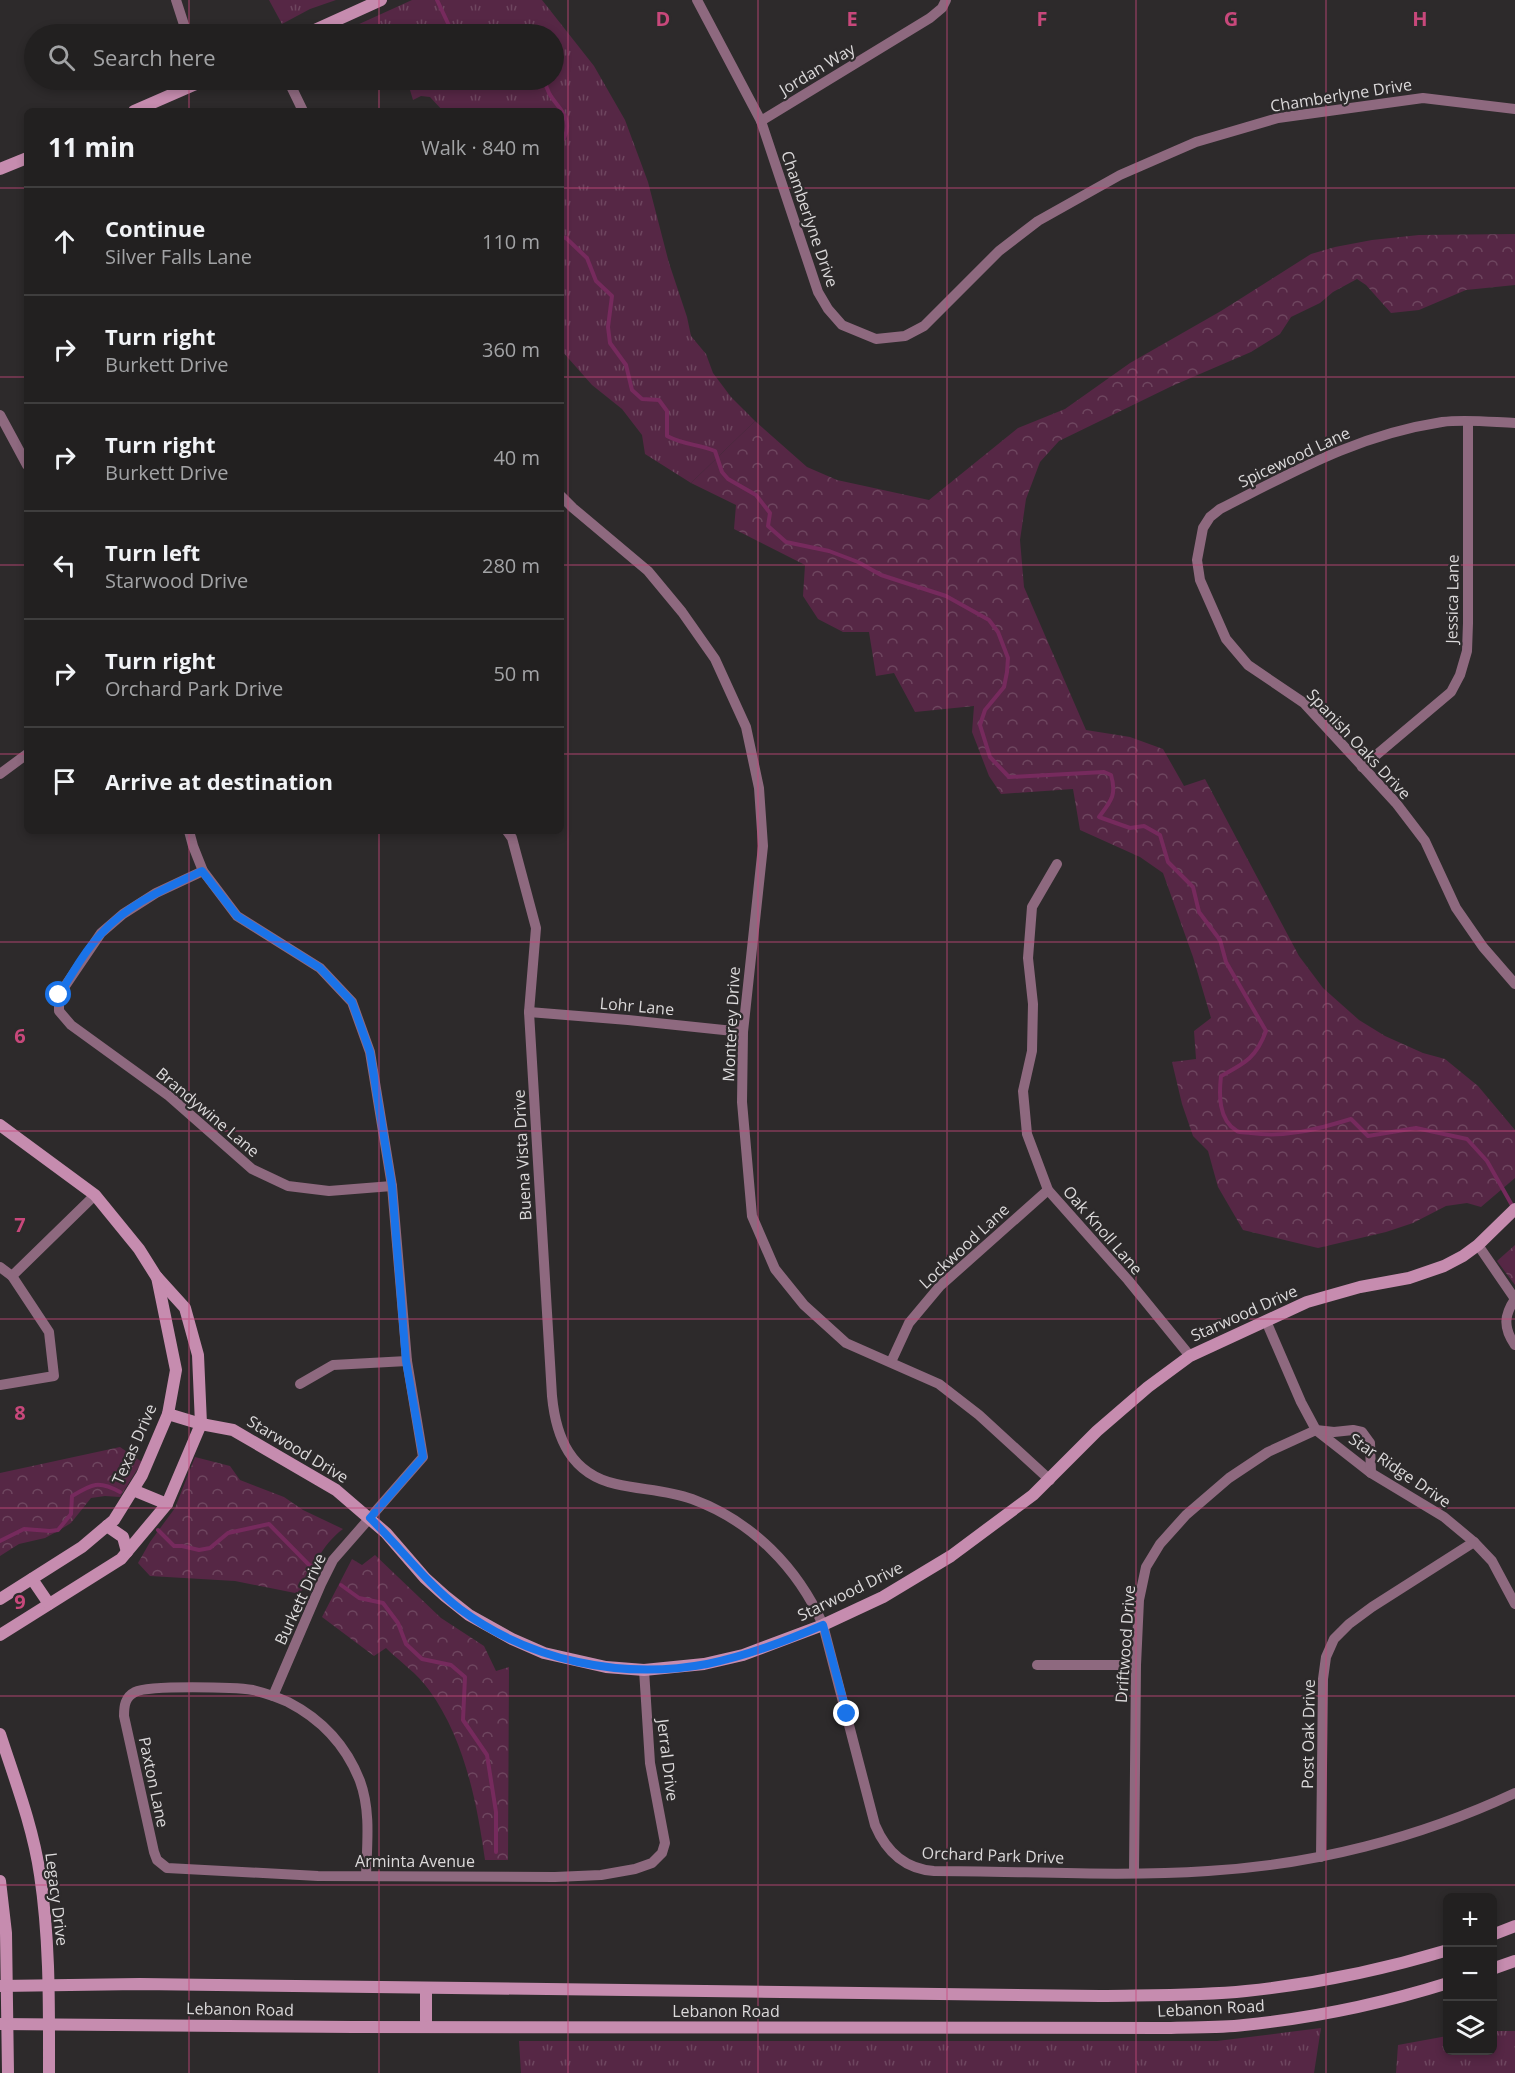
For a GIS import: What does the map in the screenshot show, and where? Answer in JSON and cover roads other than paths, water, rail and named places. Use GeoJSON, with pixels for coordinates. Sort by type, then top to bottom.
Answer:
{"type":"FeatureCollection","features":[{"type":"Feature","properties":{"kind":"main road"},"geometry":{"type":"LineString","coordinates":[[328,24],[381,0]]}},
{"type":"Feature","properties":{"kind":"main road"},"geometry":{"type":"LineString","coordinates":[[141,108],[181,90]]}},
{"type":"Feature","properties":{"kind":"main road"},"geometry":{"type":"LineString","coordinates":[[0,169],[24,159]]}},
{"type":"Feature","properties":{"kind":"main road","name":"Texas Drive"},"geometry":{"type":"LineString","coordinates":[[0,1125],[95,1195],[139,1249],[156,1276],[185,1308],[198,1354],[201,1424],[167,1504],[121,1560],[0,1635]]}},
{"type":"Feature","properties":{"kind":"main road","name":"Starwood Drive"},"geometry":{"type":"LineString","coordinates":[[168,1414],[201,1424],[233,1430],[315,1476],[370,1518],[438,1590],[482,1623],[520,1643],[564,1659],[606,1667],[644,1670],[678,1668],[714,1662],[783,1641],[823,1625],[883,1596],[951,1556],[998,1523],[1050,1480],[1097,1431],[1148,1387],[1190,1356],[1307,1302],[1360,1287],[1418,1275],[1444,1266],[1478,1245],[1515,1209]]}},
{"type":"Feature","properties":{"kind":"main road","name":"Texas Drive"},"geometry":{"type":"LineString","coordinates":[[0,1599],[82,1547],[114,1520],[142,1475],[168,1414],[176,1370],[156,1276]]}},
{"type":"Feature","properties":{"kind":"main road"},"geometry":{"type":"LineString","coordinates":[[133,1490],[167,1504]]}},
{"type":"Feature","properties":{"kind":"main road"},"geometry":{"type":"LineString","coordinates":[[107,1526],[123,1537],[127,1552]]}},
{"type":"Feature","properties":{"kind":"main road"},"geometry":{"type":"LineString","coordinates":[[32,1579],[49,1605]]}},
{"type":"Feature","properties":{"kind":"main road","name":"Legacy Drive"},"geometry":{"type":"LineString","coordinates":[[0,1734],[27,1815],[40,1875],[49,1984],[49,2073]]}},
{"type":"Feature","properties":{"kind":"main road"},"geometry":{"type":"LineString","coordinates":[[0,1881],[5,1911],[3,1985],[8,2073]]}},
{"type":"Feature","properties":{"kind":"main road"},"geometry":{"type":"LineString","coordinates":[[1497,1933],[1515,1926]]}},
{"type":"Feature","properties":{"kind":"main road","name":"Lebanon Road"},"geometry":{"type":"LineString","coordinates":[[3,1985],[1100,1996],[1196,1995],[1246,1991],[1343,1976],[1443,1951]]}},
{"type":"Feature","properties":{"kind":"main road"},"geometry":{"type":"LineString","coordinates":[[1497,1967],[1515,1961]]}},
{"type":"Feature","properties":{"kind":"main road","name":"Lebanon Road"},"geometry":{"type":"LineString","coordinates":[[4,2023],[426,2027],[1166,2028],[1243,2025],[1314,2016],[1401,1998],[1443,1985]]}},
{"type":"Feature","properties":{"kind":"main road"},"geometry":{"type":"LineString","coordinates":[[426,1988],[426,2027]]}},
{"type":"Feature","properties":{"kind":"street"},"geometry":{"type":"LineString","coordinates":[[176,0],[184,24]]}},
{"type":"Feature","properties":{"kind":"street","name":"Chamberlyne Drive"},"geometry":{"type":"LineString","coordinates":[[697,0],[761,121],[818,292],[842,325],[876,339],[905,336],[924,326],[999,251],[1038,222],[1120,175],[1196,141],[1278,118],[1423,98],[1515,109]]}},
{"type":"Feature","properties":{"kind":"street","name":"Jordan Way"},"geometry":{"type":"LineString","coordinates":[[761,121],[930,18],[942,8],[946,0]]}},
{"type":"Feature","properties":{"kind":"street"},"geometry":{"type":"LineString","coordinates":[[293,90],[302,108]]}},
{"type":"Feature","properties":{"kind":"street"},"geometry":{"type":"LineString","coordinates":[[0,415],[24,459]]}},
{"type":"Feature","properties":{"kind":"street","name":"Spicewood Lane"},"geometry":{"type":"LineString","coordinates":[[1203,528],[1220,509],[1326,455],[1379,435],[1444,422],[1515,423]]}},
{"type":"Feature","properties":{"kind":"street","name":"Jessica Lane"},"geometry":{"type":"LineString","coordinates":[[1362,767],[1451,692],[1460,675],[1467,651],[1468,623],[1468,422]]}},
{"type":"Feature","properties":{"kind":"street","name":"Monterey Drive"},"geometry":{"type":"LineString","coordinates":[[564,499],[648,571],[682,612],[715,659],[746,727],[759,788],[763,846],[743,1032],[742,1102],[752,1216],[775,1269],[804,1305],[846,1343],[939,1384],[978,1415],[1050,1480]]}},
{"type":"Feature","properties":{"kind":"street","name":"Spanish Oaks Drive"},"geometry":{"type":"LineString","coordinates":[[1203,528],[1197,560],[1200,580],[1226,639],[1248,665],[1304,703],[1396,803],[1425,841],[1456,908],[1483,947],[1515,984]]}},
{"type":"Feature","properties":{"kind":"street"},"geometry":{"type":"LineString","coordinates":[[0,774],[24,756]]}},
{"type":"Feature","properties":{"kind":"street","name":"Burkett Drive"},"geometry":{"type":"LineString","coordinates":[[190,834],[202,871],[237,916],[320,968],[352,1002],[370,1052],[392,1186],[406,1361],[423,1457],[344,1547],[326,1572],[273,1696]]}},
{"type":"Feature","properties":{"kind":"street","name":"Buena Vista Drive"},"geometry":{"type":"LineString","coordinates":[[509,834],[536,928],[529,1012],[553,1411],[565,1449],[587,1471]]}},
{"type":"Feature","properties":{"kind":"street","name":"Oak Knoll Lane"},"geometry":{"type":"LineString","coordinates":[[1057,864],[1032,907],[1028,958],[1033,1004],[1032,1051],[1023,1091],[1027,1134],[1048,1190],[1128,1280],[1190,1356]]}},
{"type":"Feature","properties":{"kind":"street","name":"Brandywine Lane"},"geometry":{"type":"LineString","coordinates":[[202,871],[156,893],[123,914],[101,933],[59,995],[59,1011],[71,1025],[169,1096],[252,1169],[288,1186],[328,1191],[392,1186]]}},
{"type":"Feature","properties":{"kind":"street","name":"Lohr Lane"},"geometry":{"type":"LineString","coordinates":[[529,1012],[743,1032]]}},
{"type":"Feature","properties":{"kind":"street","name":"Lockwood Lane"},"geometry":{"type":"LineString","coordinates":[[891,1362],[909,1323],[940,1286],[1048,1190]]}},
{"type":"Feature","properties":{"kind":"street"},"geometry":{"type":"LineString","coordinates":[[12,1276],[95,1195]]}},
{"type":"Feature","properties":{"kind":"street"},"geometry":{"type":"LineString","coordinates":[[1478,1245],[1515,1299],[1509,1308],[1505,1322],[1508,1334],[1515,1345]]}},
{"type":"Feature","properties":{"kind":"street"},"geometry":{"type":"LineString","coordinates":[[0,1267],[12,1276],[49,1332],[54,1376],[0,1385]]}},
{"type":"Feature","properties":{"kind":"street","name":"Star Ridge Drive"},"geometry":{"type":"LineString","coordinates":[[1266,1321],[1301,1402],[1316,1430],[1371,1473],[1444,1517],[1474,1542],[1492,1561],[1515,1604]]}},
{"type":"Feature","properties":{"kind":"street"},"geometry":{"type":"LineString","coordinates":[[300,1384],[333,1365],[406,1361]]}},
{"type":"Feature","properties":{"kind":"street"},"geometry":{"type":"LineString","coordinates":[[1316,1430],[1362,1432],[1370,1443],[1371,1473]]}},
{"type":"Feature","properties":{"kind":"street","name":"Driftwood Drive"},"geometry":{"type":"LineString","coordinates":[[1134,1873],[1136,1665],[1142,1589],[1146,1568],[1160,1544],[1186,1515],[1229,1478],[1268,1452],[1316,1430]]}},
{"type":"Feature","properties":{"kind":"street","name":"Orchard Park Drive"},"geometry":{"type":"LineString","coordinates":[[587,1471],[614,1484],[663,1491],[686,1497],[729,1517],[764,1542],[786,1564],[810,1596],[823,1625],[875,1825],[882,1840],[894,1855],[918,1869],[1134,1873],[1228,1870],[1321,1857],[1429,1827],[1515,1793]]}},
{"type":"Feature","properties":{"kind":"street","name":"Post Oak Drive"},"geometry":{"type":"LineString","coordinates":[[1321,1857],[1323,1679],[1326,1657],[1334,1640],[1349,1624],[1372,1606],[1474,1542]]}},
{"type":"Feature","properties":{"kind":"street"},"geometry":{"type":"LineString","coordinates":[[1037,1665],[1136,1665]]}},
{"type":"Feature","properties":{"kind":"street","name":"Jerral Drive"},"geometry":{"type":"LineString","coordinates":[[644,1670],[650,1763],[663,1836],[663,1853]]}},
{"type":"Feature","properties":{"kind":"street","name":"Paxton Lane"},"geometry":{"type":"LineString","coordinates":[[161,1865],[154,1852],[151,1839],[124,1716],[125,1702],[134,1693],[149,1689],[236,1688],[273,1696]]}},
{"type":"Feature","properties":{"kind":"street"},"geometry":{"type":"LineString","coordinates":[[273,1696],[298,1708],[321,1724],[335,1737],[352,1764],[363,1793],[366,1811],[366,1876]]}},
{"type":"Feature","properties":{"kind":"street","name":"Arminta Avenue"},"geometry":{"type":"LineString","coordinates":[[161,1865],[193,1870],[366,1876],[584,1876],[645,1866],[659,1859],[663,1853]]}},
{"type":"Feature","properties":{"kind":"waterway"},"geometry":{"type":"LineString","coordinates":[[437,0],[448,24]]}},
{"type":"Feature","properties":{"kind":"waterway"},"geometry":{"type":"LineString","coordinates":[[548,90],[559,108]]}},
{"type":"Feature","properties":{"kind":"waterway"},"geometry":{"type":"LineString","coordinates":[[564,115],[567,124],[564,137]]}},
{"type":"Feature","properties":{"kind":"waterway"},"geometry":{"type":"LineString","coordinates":[[564,238],[587,258],[596,281],[612,296],[608,327],[610,343],[626,365],[632,390],[642,399],[659,400],[667,411],[667,436],[715,451],[722,472],[728,479],[756,495],[770,513],[768,526],[786,542],[829,551],[858,562],[881,575],[946,596],[989,620],[998,632],[1008,658],[1004,687],[985,710],[980,725],[990,757],[1009,777],[1104,772],[1111,775],[1112,798],[1099,817],[1130,828],[1144,826],[1160,835],[1168,862],[1193,887],[1199,912],[1220,940],[1226,962],[1266,1031],[1254,1054],[1221,1076],[1221,1106],[1231,1126],[1240,1132],[1277,1134],[1314,1129],[1351,1119],[1368,1136],[1416,1128],[1467,1139],[1487,1161],[1513,1207]]}},
{"type":"Feature","properties":{"kind":"waterway"},"geometry":{"type":"LineString","coordinates":[[0,1541],[24,1529],[58,1530],[71,1514],[72,1496],[90,1486],[106,1486],[120,1492]]}},
{"type":"Feature","properties":{"kind":"waterway"},"geometry":{"type":"LineString","coordinates":[[158,1530],[174,1546],[199,1550],[210,1548],[228,1533],[269,1524],[314,1570]]}},
{"type":"Feature","properties":{"kind":"waterway"},"geometry":{"type":"LineString","coordinates":[[341,1585],[359,1598],[383,1603],[398,1623],[406,1644],[422,1659],[451,1665],[465,1677],[463,1720],[487,1755],[496,1812],[496,1852]]}}]}
